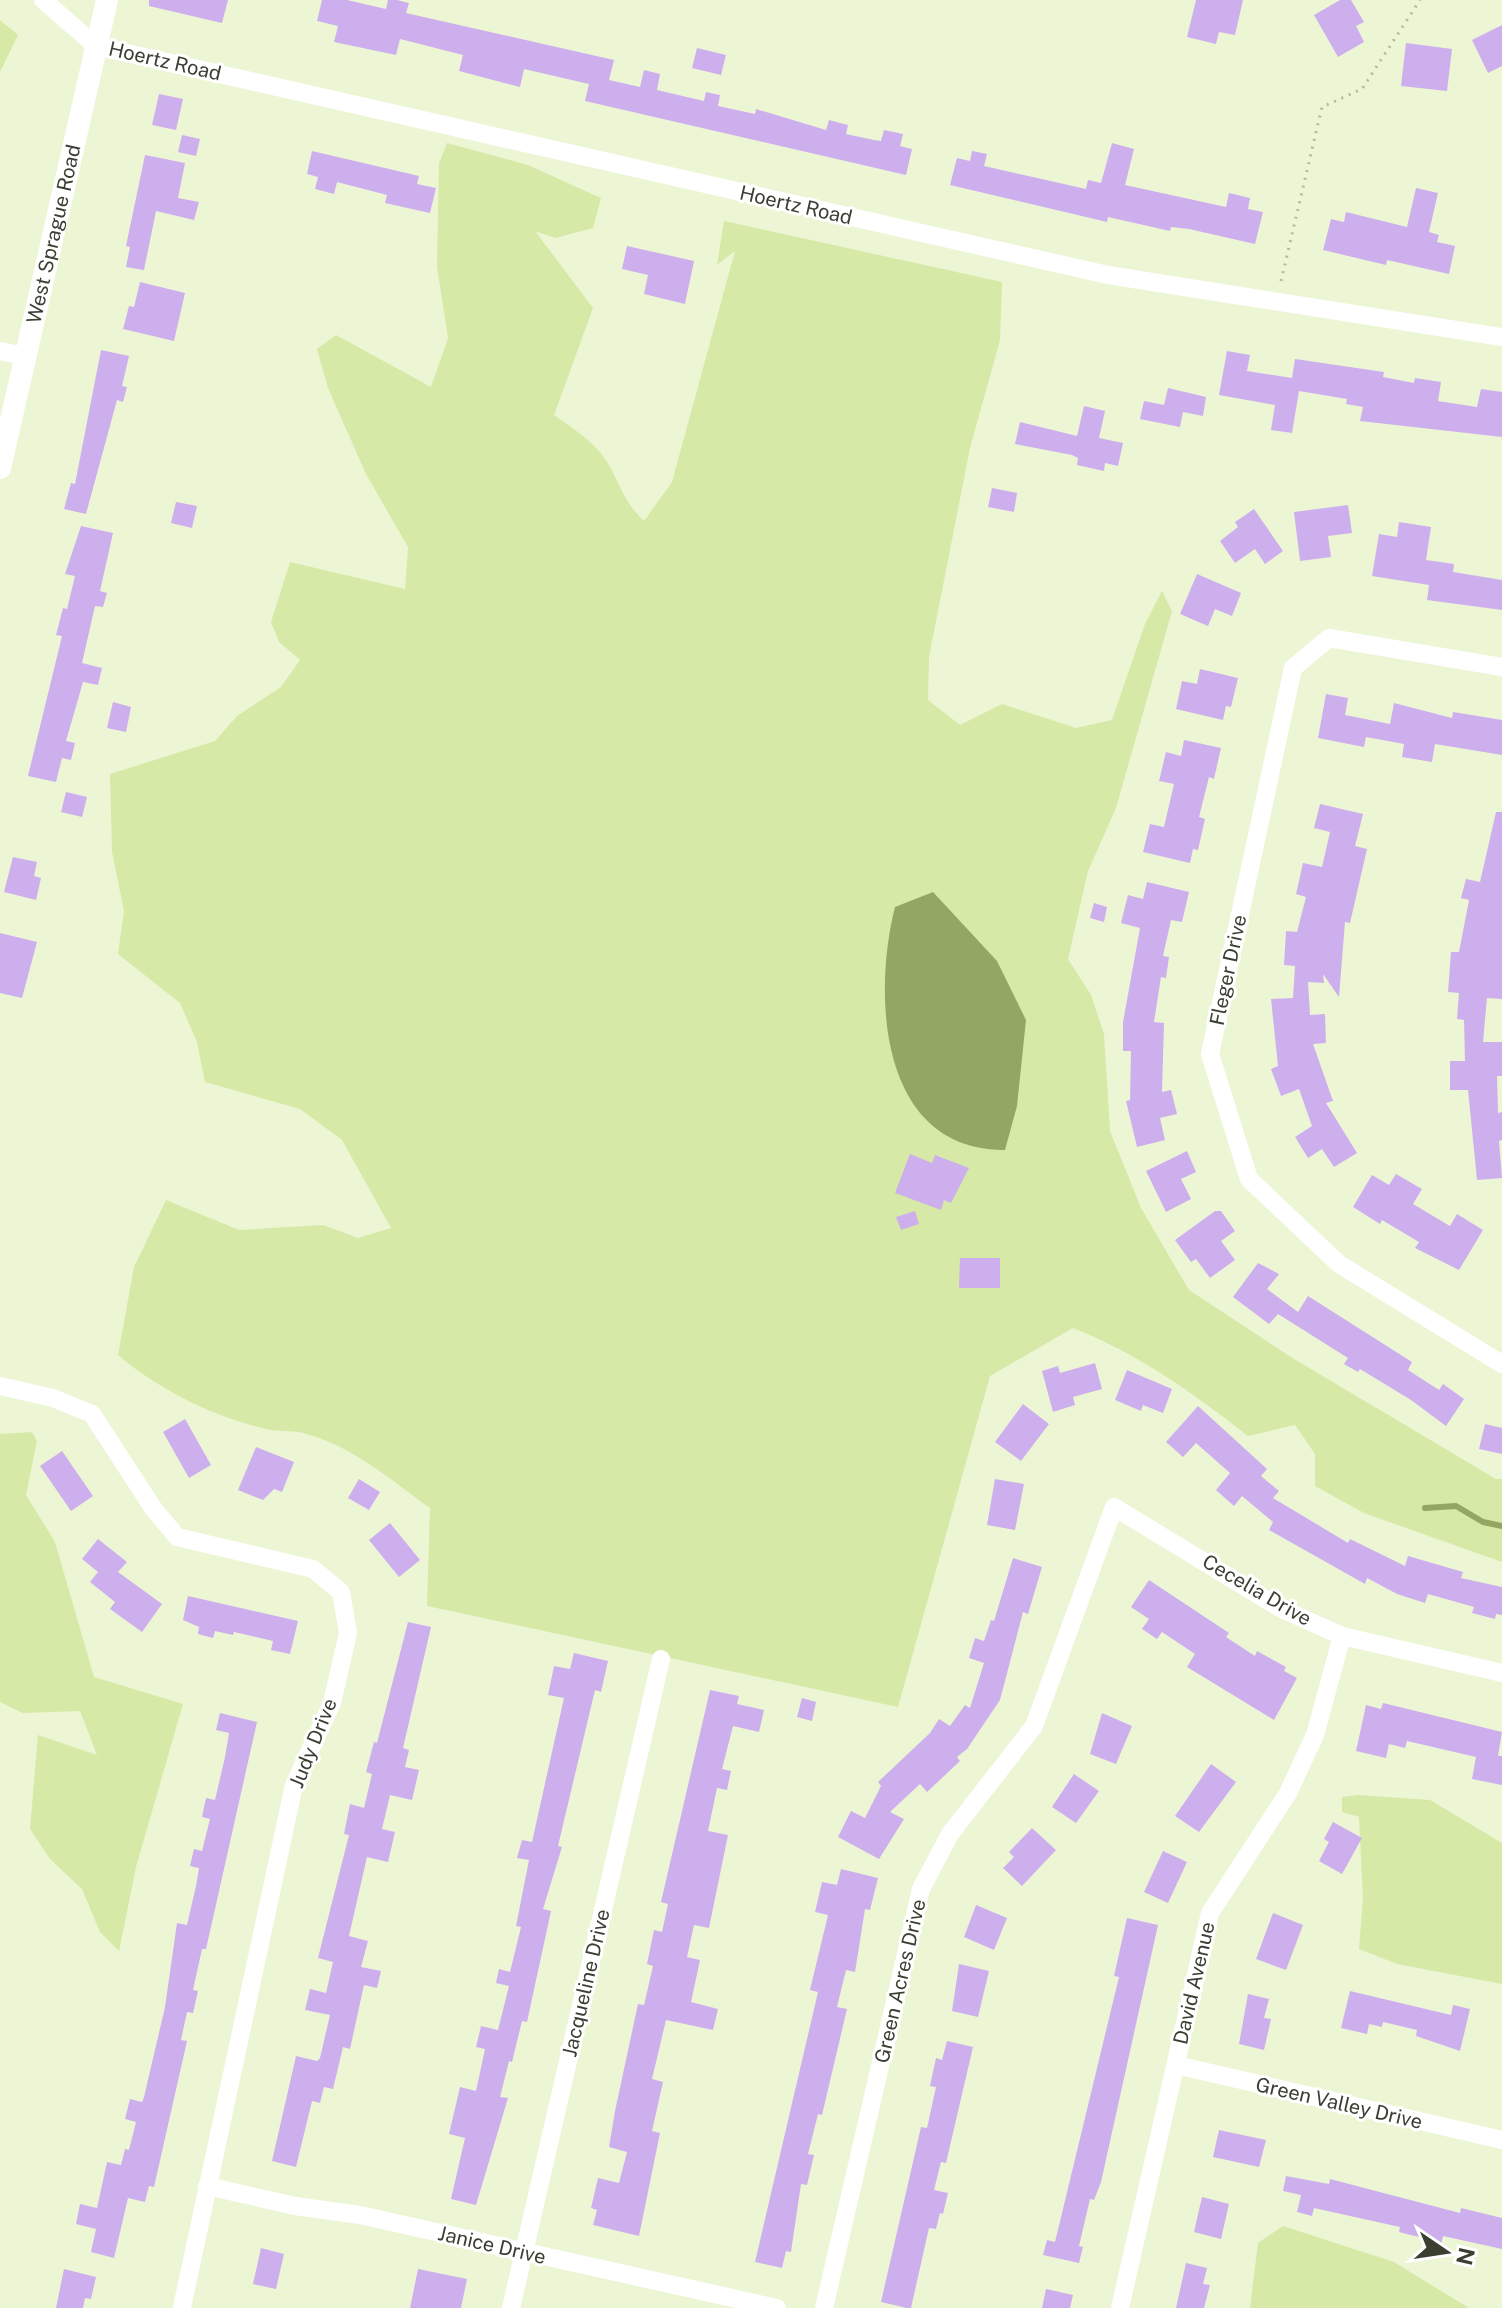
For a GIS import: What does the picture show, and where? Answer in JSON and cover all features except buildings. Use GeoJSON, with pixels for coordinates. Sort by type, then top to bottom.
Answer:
{"type":"FeatureCollection","features":[{"type":"Feature","properties":{"kind":"street"},"geometry":{"type":"LineString","coordinates":[[43,0],[96,46]]}},
{"type":"Feature","properties":{"kind":"street","name":"West Sprague Road"},"geometry":{"type":"LineString","coordinates":[[0,468],[107,0]]}},
{"type":"Feature","properties":{"kind":"street","name":"Hoertz Road"},"geometry":{"type":"LineString","coordinates":[[96,46],[1108,275],[1502,337]]}},
{"type":"Feature","properties":{"kind":"street"},"geometry":{"type":"LineString","coordinates":[[0,351],[25,356]]}},
{"type":"Feature","properties":{"kind":"street","name":"Fleger Drive"},"geometry":{"type":"LineString","coordinates":[[1502,667],[1329,638],[1293,668],[1210,1054],[1249,1179],[1339,1264],[1502,1364]]}},
{"type":"Feature","properties":{"kind":"street","name":"Judy Drive"},"geometry":{"type":"LineString","coordinates":[[0,1386],[53,1398],[92,1414],[153,1508],[177,1537],[313,1569],[341,1592],[348,1633],[332,1703],[294,1785],[182,2307]]}},
{"type":"Feature","properties":{"kind":"street","name":"Cecelia Drive"},"geometry":{"type":"LineString","coordinates":[[1114,1507],[1280,1608],[1342,1636],[1502,1673]]}},
{"type":"Feature","properties":{"kind":"street","name":"Green Acres Drive"},"geometry":{"type":"LineString","coordinates":[[824,2308],[921,1889],[950,1834],[1034,1726],[1114,1507]]}},
{"type":"Feature","properties":{"kind":"street","name":"David Avenue"},"geometry":{"type":"LineString","coordinates":[[1120,2308],[1210,1913],[1288,1793],[1315,1735],[1342,1636]]}},
{"type":"Feature","properties":{"kind":"street","name":"Jacqueline Drive"},"geometry":{"type":"LineString","coordinates":[[511,2308],[661,1659]]}},
{"type":"Feature","properties":{"kind":"street","name":"Green Valley Drive"},"geometry":{"type":"LineString","coordinates":[[1176,2065],[1502,2140]]}},
{"type":"Feature","properties":{"kind":"street","name":"Janice Drive"},"geometry":{"type":"LineString","coordinates":[[207,2186],[295,2206],[360,2215],[777,2308]]}},
{"type":"Feature","properties":{"kind":"path"},"geometry":{"type":"LineString","coordinates":[[1281,281],[1322,107],[1362,89],[1420,0]]}},
{"type":"Feature","properties":{"kind":"shaded area"},"geometry":{"type":"Polygon","coordinates":[[[0,20],[18,35],[0,72],[0,20]]]}},
{"type":"Feature","properties":{"kind":"shaded area"},"geometry":{"type":"Polygon","coordinates":[[[447,143],[528,165],[601,198],[593,228],[555,238],[535,231],[593,308],[554,415],[598,450],[630,505],[644,521],[672,482],[735,251],[717,265],[724,221],[1002,282],[1000,340],[970,448],[929,657],[928,700],[960,725],[1002,704],[1076,728],[1112,720],[1145,624],[1162,591],[1172,611],[1116,808],[1088,871],[1068,959],[1091,995],[1104,1034],[1110,1131],[1141,1208],[1189,1290],[1294,1359],[1496,1479],[1502,1479],[1502,1562],[1364,1513],[1315,1486],[1315,1454],[1295,1425],[1248,1436],[1165,1376],[1073,1328],[990,1376],[898,1707],[427,1606],[430,1508],[370,1464],[338,1446],[303,1433],[246,1424],[207,1409],[169,1391],[118,1355],[134,1267],[166,1200],[239,1230],[323,1225],[358,1238],[391,1228],[342,1140],[300,1109],[205,1082],[197,1042],[180,1003],[118,954],[124,911],[112,852],[110,774],[215,741],[237,716],[281,687],[300,660],[279,642],[271,622],[290,562],[405,589],[408,547],[366,474],[328,388],[317,349],[336,335],[431,387],[448,338],[437,267],[439,163],[447,143]]]}},
{"type":"Feature","properties":{"kind":"shaded area"},"geometry":{"type":"Polygon","coordinates":[[[933,892],[997,961],[1026,1020],[1017,1106],[1005,1150],[963,1144],[932,1125],[909,1097],[894,1063],[887,1024],[885,983],[895,907],[933,892]]]}},
{"type":"Feature","properties":{"kind":"shaded area"},"geometry":{"type":"Polygon","coordinates":[[[32,1432],[37,1441],[26,1495],[55,1542],[94,1677],[183,1704],[136,1867],[119,1951],[100,1932],[82,1889],[50,1859],[30,1829],[38,1735],[97,1755],[80,1711],[23,1713],[0,1702],[0,1434],[32,1432]]]}},
{"type":"Feature","properties":{"kind":"shaded area"},"geometry":{"type":"Polygon","coordinates":[[[1358,1795],[1430,1800],[1502,1843],[1502,1984],[1397,1964],[1359,1949],[1363,1898],[1359,1817],[1342,1812],[1342,1797],[1358,1795]]]}},
{"type":"Feature","properties":{"kind":"shaded area"},"geometry":{"type":"Polygon","coordinates":[[[1283,2226],[1394,2262],[1469,2308],[1250,2308],[1258,2243],[1283,2226]]]}},
{"type":"Feature","properties":{"kind":"waterway"},"geometry":{"type":"LineString","coordinates":[[1425,1508],[1456,1506],[1483,1522],[1502,1526]]}}]}
